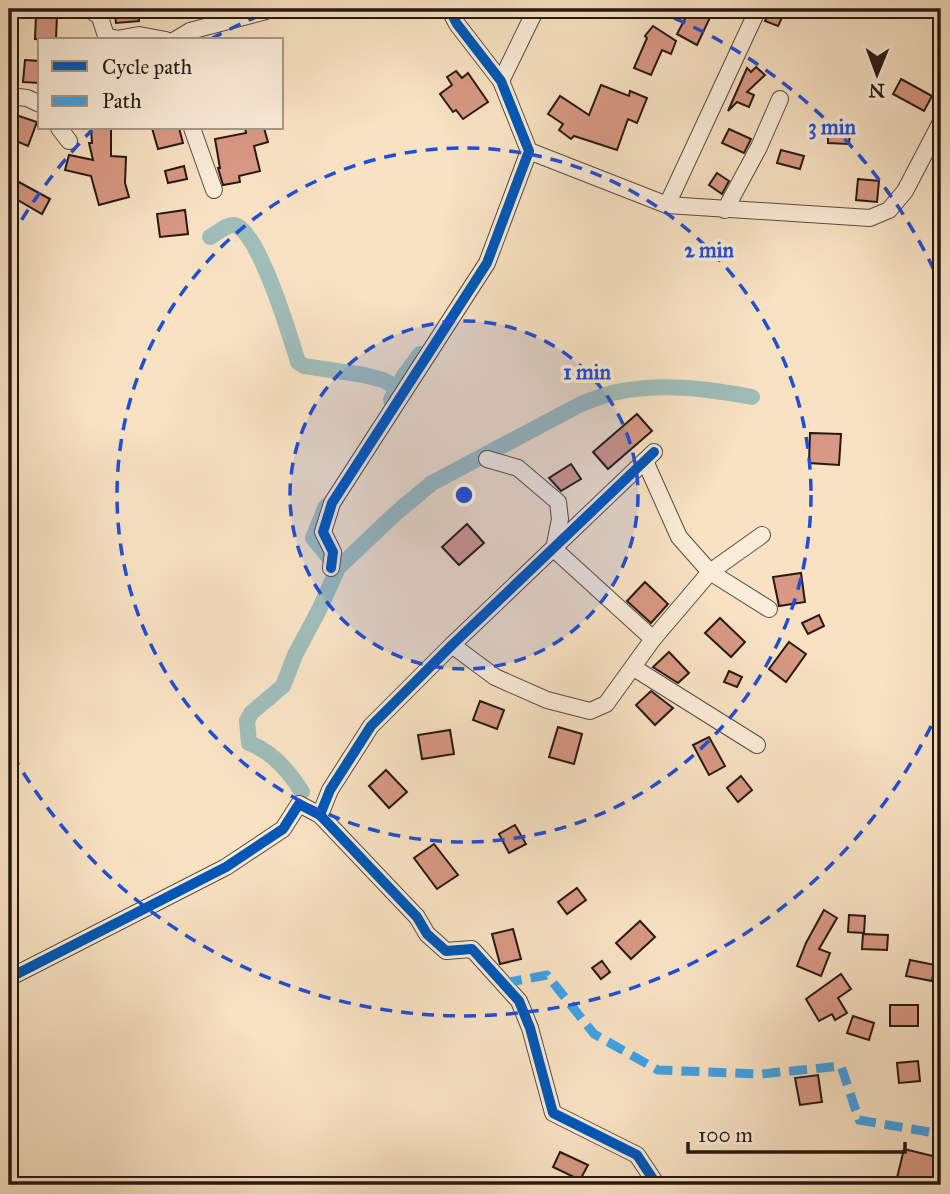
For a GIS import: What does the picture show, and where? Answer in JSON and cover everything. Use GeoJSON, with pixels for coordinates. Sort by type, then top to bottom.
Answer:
{"type":"FeatureCollection","features":[{"type":"Feature","properties":{"kind":"street"},"geometry":{"type":"LineString","coordinates":[[89,9],[100,17],[106,36],[113,38]]}},
{"type":"Feature","properties":{"kind":"street"},"geometry":{"type":"LineString","coordinates":[[332,560],[323,532],[332,503],[487,263],[528,151],[501,81],[457,24],[449,9]]}},
{"type":"Feature","properties":{"kind":"street"},"geometry":{"type":"LineString","coordinates":[[501,81],[536,9]]}},
{"type":"Feature","properties":{"kind":"street"},"geometry":{"type":"LineString","coordinates":[[667,205],[758,9]]}},
{"type":"Feature","properties":{"kind":"street"},"geometry":{"type":"LineString","coordinates":[[178,38],[190,31],[266,11]]}},
{"type":"Feature","properties":{"kind":"street"},"geometry":{"type":"LineString","coordinates":[[122,38],[139,35],[155,38]]}},
{"type":"Feature","properties":{"kind":"street"},"geometry":{"type":"LineString","coordinates":[[9,96],[38,103]]}},
{"type":"Feature","properties":{"kind":"street"},"geometry":{"type":"LineString","coordinates":[[725,210],[780,99]]}},
{"type":"Feature","properties":{"kind":"street"},"geometry":{"type":"LineString","coordinates":[[528,151],[667,205],[870,218],[889,210],[905,191],[941,122]]}},
{"type":"Feature","properties":{"kind":"street"},"geometry":{"type":"LineString","coordinates":[[194,130],[214,190]]}},
{"type":"Feature","properties":{"kind":"street"},"geometry":{"type":"LineString","coordinates":[[320,815],[330,790],[372,726],[452,645],[649,457],[679,537],[709,572],[769,609]]}},
{"type":"Feature","properties":{"kind":"street"},"geometry":{"type":"LineString","coordinates":[[487,460],[517,468],[558,502],[560,519],[554,549]]}},
{"type":"Feature","properties":{"kind":"street"},"geometry":{"type":"LineString","coordinates":[[452,645],[495,677],[547,700],[590,711],[606,704],[653,639],[709,572],[762,535]]}},
{"type":"Feature","properties":{"kind":"street"},"geometry":{"type":"LineString","coordinates":[[554,549],[653,639]]}},
{"type":"Feature","properties":{"kind":"street"},"geometry":{"type":"LineString","coordinates":[[634,668],[757,745]]}},
{"type":"Feature","properties":{"kind":"street"},"geometry":{"type":"LineString","coordinates":[[9,978],[226,867],[283,829],[299,804],[320,815],[417,917],[427,934],[446,951],[472,949],[519,1001],[530,1028],[553,1113],[636,1155],[657,1185]]}},
{"type":"Feature","properties":{"kind":"building"},"geometry":{"type":"Polygon","coordinates":[[[114,9],[138,9],[139,21],[116,23],[114,9]]]}},
{"type":"Feature","properties":{"kind":"building"},"geometry":{"type":"Polygon","coordinates":[[[690,9],[714,9],[697,45],[677,34],[690,9]]]}},
{"type":"Feature","properties":{"kind":"building"},"geometry":{"type":"Polygon","coordinates":[[[771,9],[786,9],[778,26],[765,21],[771,9]]]}},
{"type":"Feature","properties":{"kind":"building"},"geometry":{"type":"Polygon","coordinates":[[[36,15],[57,15],[56,38],[35,39],[36,15]]]}},
{"type":"Feature","properties":{"kind":"building"},"geometry":{"type":"Polygon","coordinates":[[[653,26],[676,41],[671,54],[662,50],[651,75],[634,68],[647,38],[645,36],[653,26]]]}},
{"type":"Feature","properties":{"kind":"building"},"geometry":{"type":"Polygon","coordinates":[[[25,60],[38,61],[38,83],[23,82],[25,60]]]}},
{"type":"Feature","properties":{"kind":"building"},"geometry":{"type":"Polygon","coordinates":[[[756,67],[765,75],[747,92],[754,95],[749,107],[737,102],[728,111],[747,68],[751,72],[756,67]]]}},
{"type":"Feature","properties":{"kind":"building"},"geometry":{"type":"Polygon","coordinates":[[[456,71],[462,78],[468,73],[488,102],[463,119],[456,110],[453,112],[440,94],[452,85],[447,77],[456,71]]]}},
{"type":"Feature","properties":{"kind":"building"},"geometry":{"type":"Polygon","coordinates":[[[901,79],[932,96],[924,111],[893,94],[901,79]]]}},
{"type":"Feature","properties":{"kind":"building"},"geometry":{"type":"Polygon","coordinates":[[[601,85],[629,96],[630,91],[647,98],[637,123],[628,119],[617,150],[574,136],[571,139],[559,130],[563,124],[548,114],[560,96],[589,115],[601,85]]]}},
{"type":"Feature","properties":{"kind":"building"},"geometry":{"type":"Polygon","coordinates":[[[16,115],[37,122],[28,146],[9,138],[16,115]]]}},
{"type":"Feature","properties":{"kind":"building"},"geometry":{"type":"Polygon","coordinates":[[[729,129],[751,139],[744,153],[722,143],[729,129]]]}},
{"type":"Feature","properties":{"kind":"building"},"geometry":{"type":"Polygon","coordinates":[[[91,130],[111,130],[111,156],[126,157],[125,183],[129,197],[99,205],[91,176],[65,170],[69,155],[93,160],[89,143],[92,143],[91,130]]]}},
{"type":"Feature","properties":{"kind":"building"},"geometry":{"type":"Polygon","coordinates":[[[153,130],[180,130],[183,143],[158,149],[153,130]]]}},
{"type":"Feature","properties":{"kind":"building"},"geometry":{"type":"Polygon","coordinates":[[[245,130],[265,130],[268,142],[254,146],[260,171],[239,176],[240,182],[223,185],[215,139],[246,133],[245,130]]]}},
{"type":"Feature","properties":{"kind":"building"},"geometry":{"type":"Polygon","coordinates":[[[828,131],[850,132],[849,144],[828,143],[828,131]]]}},
{"type":"Feature","properties":{"kind":"building"},"geometry":{"type":"Polygon","coordinates":[[[781,150],[804,156],[800,169],[777,163],[781,150]]]}},
{"type":"Feature","properties":{"kind":"building"},"geometry":{"type":"Polygon","coordinates":[[[184,166],[187,179],[168,183],[165,171],[184,166]]]}},
{"type":"Feature","properties":{"kind":"building"},"geometry":{"type":"Polygon","coordinates":[[[717,173],[729,181],[722,194],[709,185],[717,173]]]}},
{"type":"Feature","properties":{"kind":"building"},"geometry":{"type":"Polygon","coordinates":[[[858,179],[879,181],[877,202],[856,200],[858,179]]]}},
{"type":"Feature","properties":{"kind":"building"},"geometry":{"type":"Polygon","coordinates":[[[17,181],[50,199],[42,214],[9,195],[17,181]]]}},
{"type":"Feature","properties":{"kind":"building"},"geometry":{"type":"Polygon","coordinates":[[[185,210],[188,234],[160,237],[157,214],[185,210]]]}},
{"type":"Feature","properties":{"kind":"building"},"geometry":{"type":"Polygon","coordinates":[[[637,414],[652,431],[608,469],[593,452],[637,414]]]}},
{"type":"Feature","properties":{"kind":"building"},"geometry":{"type":"Polygon","coordinates":[[[810,433],[841,434],[839,465],[809,463],[810,433]]]}},
{"type":"Feature","properties":{"kind":"building"},"geometry":{"type":"Polygon","coordinates":[[[571,464],[581,479],[561,491],[549,478],[571,464]]]}},
{"type":"Feature","properties":{"kind":"building"},"geometry":{"type":"Polygon","coordinates":[[[467,524],[484,543],[459,565],[442,547],[467,524]]]}},
{"type":"Feature","properties":{"kind":"building"},"geometry":{"type":"Polygon","coordinates":[[[801,573],[805,602],[779,606],[773,577],[801,573]]]}},
{"type":"Feature","properties":{"kind":"building"},"geometry":{"type":"Polygon","coordinates":[[[645,582],[668,604],[651,623],[627,601],[645,582]]]}},
{"type":"Feature","properties":{"kind":"building"},"geometry":{"type":"Polygon","coordinates":[[[819,615],[824,626],[808,634],[802,623],[819,615]]]}},
{"type":"Feature","properties":{"kind":"building"},"geometry":{"type":"Polygon","coordinates":[[[720,618],[745,642],[731,657],[705,633],[720,618]]]}},
{"type":"Feature","properties":{"kind":"building"},"geometry":{"type":"Polygon","coordinates":[[[789,642],[806,654],[786,682],[769,669],[789,642]]]}},
{"type":"Feature","properties":{"kind":"building"},"geometry":{"type":"Polygon","coordinates":[[[669,652],[689,673],[678,683],[653,667],[669,652]]]}},
{"type":"Feature","properties":{"kind":"building"},"geometry":{"type":"Polygon","coordinates":[[[729,671],[742,677],[737,687],[724,682],[729,671]]]}},
{"type":"Feature","properties":{"kind":"building"},"geometry":{"type":"Polygon","coordinates":[[[651,691],[673,708],[655,725],[636,705],[651,691]]]}},
{"type":"Feature","properties":{"kind":"building"},"geometry":{"type":"Polygon","coordinates":[[[480,701],[504,710],[497,729],[473,720],[480,701]]]}},
{"type":"Feature","properties":{"kind":"building"},"geometry":{"type":"Polygon","coordinates":[[[558,727],[582,734],[574,764],[549,757],[558,727]]]}},
{"type":"Feature","properties":{"kind":"building"},"geometry":{"type":"Polygon","coordinates":[[[450,730],[454,754],[422,759],[418,735],[450,730]]]}},
{"type":"Feature","properties":{"kind":"building"},"geometry":{"type":"Polygon","coordinates":[[[709,737],[725,766],[709,775],[693,745],[709,737]]]}},
{"type":"Feature","properties":{"kind":"building"},"geometry":{"type":"Polygon","coordinates":[[[386,770],[407,792],[389,808],[369,786],[386,770]]]}},
{"type":"Feature","properties":{"kind":"building"},"geometry":{"type":"Polygon","coordinates":[[[741,776],[752,790],[738,802],[727,788],[741,776]]]}},
{"type":"Feature","properties":{"kind":"building"},"geometry":{"type":"Polygon","coordinates":[[[515,825],[526,844],[509,853],[499,834],[515,825]]]}},
{"type":"Feature","properties":{"kind":"building"},"geometry":{"type":"Polygon","coordinates":[[[434,844],[458,875],[437,889],[414,858],[434,844]]]}},
{"type":"Feature","properties":{"kind":"building"},"geometry":{"type":"Polygon","coordinates":[[[577,888],[586,900],[567,914],[558,902],[577,888]]]}},
{"type":"Feature","properties":{"kind":"building"},"geometry":{"type":"Polygon","coordinates":[[[824,910],[837,918],[819,949],[830,953],[821,976],[797,966],[824,910]]]}},
{"type":"Feature","properties":{"kind":"building"},"geometry":{"type":"Polygon","coordinates":[[[849,915],[865,916],[864,933],[848,932],[849,915]]]}},
{"type":"Feature","properties":{"kind":"building"},"geometry":{"type":"Polygon","coordinates":[[[640,921],[655,937],[631,959],[616,943],[640,921]]]}},
{"type":"Feature","properties":{"kind":"building"},"geometry":{"type":"Polygon","coordinates":[[[513,929],[521,959],[500,964],[492,934],[513,929]]]}},
{"type":"Feature","properties":{"kind":"building"},"geometry":{"type":"Polygon","coordinates":[[[863,934],[888,935],[887,950],[862,949],[863,934]]]}},
{"type":"Feature","properties":{"kind":"building"},"geometry":{"type":"Polygon","coordinates":[[[910,960],[935,965],[932,981],[906,976],[910,960]]]}},
{"type":"Feature","properties":{"kind":"building"},"geometry":{"type":"Polygon","coordinates":[[[602,961],[610,972],[601,979],[592,968],[602,961]]]}},
{"type":"Feature","properties":{"kind":"building"},"geometry":{"type":"Polygon","coordinates":[[[841,974],[851,989],[838,998],[847,1013],[835,1020],[832,1014],[819,1021],[806,999],[841,974]]]}},
{"type":"Feature","properties":{"kind":"building"},"geometry":{"type":"Polygon","coordinates":[[[890,1005],[918,1005],[918,1026],[890,1026],[890,1005]]]}},
{"type":"Feature","properties":{"kind":"building"},"geometry":{"type":"Polygon","coordinates":[[[853,1016],[874,1023],[869,1040],[847,1033],[853,1016]]]}},
{"type":"Feature","properties":{"kind":"building"},"geometry":{"type":"Polygon","coordinates":[[[918,1061],[920,1081],[899,1083],[897,1063],[918,1061]]]}},
{"type":"Feature","properties":{"kind":"building"},"geometry":{"type":"Polygon","coordinates":[[[818,1075],[822,1102],[800,1105],[795,1078],[818,1075]]]}},
{"type":"Feature","properties":{"kind":"building"},"geometry":{"type":"Polygon","coordinates":[[[904,1149],[941,1158],[941,1183],[897,1178],[904,1149]]]}},
{"type":"Feature","properties":{"kind":"building"},"geometry":{"type":"Polygon","coordinates":[[[560,1152],[588,1165],[580,1180],[553,1167],[560,1152]]]}},
{"type":"Feature","properties":{"kind":"waterway"},"geometry":{"type":"LineString","coordinates":[[210,237],[234,225],[243,231],[253,244],[272,286],[298,362],[304,366],[364,375],[383,380],[398,388]]}},
{"type":"Feature","properties":{"kind":"waterway"},"geometry":{"type":"LineString","coordinates":[[391,400],[403,377],[420,354]]}},
{"type":"Feature","properties":{"kind":"waterway"},"geometry":{"type":"LineString","coordinates":[[302,792],[280,763],[249,743],[247,721],[251,713],[283,686],[295,655],[338,568],[396,513],[432,483],[581,404],[606,395],[671,387],[752,397]]}},
{"type":"Feature","properties":{"kind":"waterway"},"geometry":{"type":"LineString","coordinates":[[326,506],[313,538],[336,566]]}},
{"type":"Feature","properties":{"kind":"marked path"},"geometry":{"type":"LineString","coordinates":[[504,983],[547,975],[594,1034],[658,1070],[761,1074],[841,1066],[859,1120],[941,1134]]}},
{"type":"Feature","properties":{"kind":"cycle path"},"geometry":{"type":"LineString","coordinates":[[331,568],[333,552],[323,532],[332,503],[487,263],[529,151],[501,81],[457,24],[449,9]]}},
{"type":"Feature","properties":{"kind":"cycle path"},"geometry":{"type":"LineString","coordinates":[[320,815],[330,790],[371,726],[654,452]]}},
{"type":"Feature","properties":{"kind":"cycle path"},"geometry":{"type":"LineString","coordinates":[[9,978],[226,867],[283,829],[299,804],[320,815],[417,917],[427,934],[446,951],[472,949],[519,1001],[530,1028],[553,1113],[637,1155],[657,1185]]}}]}
